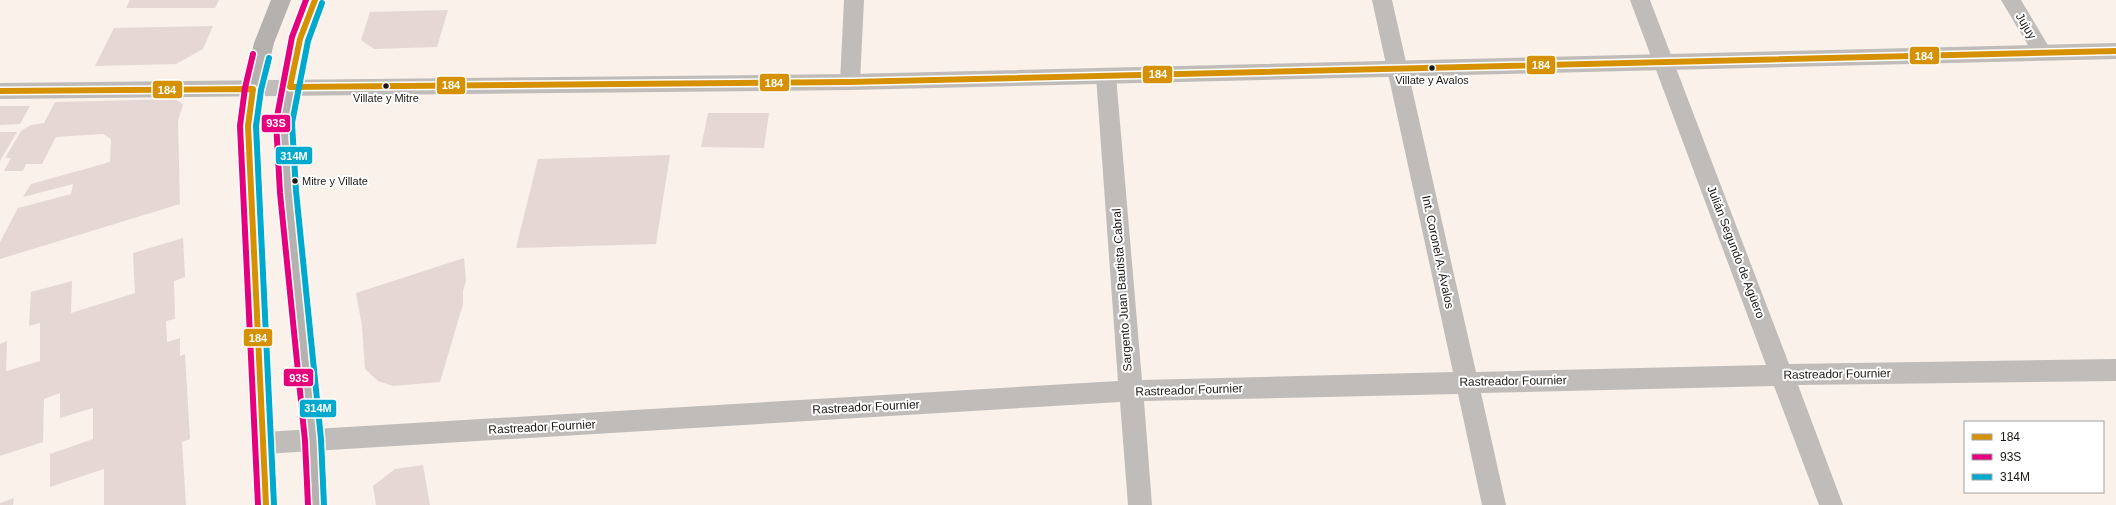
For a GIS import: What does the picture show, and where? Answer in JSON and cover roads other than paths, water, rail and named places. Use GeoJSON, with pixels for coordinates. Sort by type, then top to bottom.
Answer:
{"type":"FeatureCollection","features":[{"type":"Feature","properties":{"kind":"main road"},"geometry":{"type":"LineString","coordinates":[[266,505],[248,126],[253,89],[264,43],[281,0]]}},
{"type":"Feature","properties":{"kind":"main road"},"geometry":{"type":"LineString","coordinates":[[315,0],[300,40],[284,122],[288,192],[313,440],[316,505]]}},
{"type":"Feature","properties":{"kind":"street"},"geometry":{"type":"LineString","coordinates":[[850,82],[854,0]]}},
{"type":"Feature","properties":{"kind":"street","name":"Int. Coronel A. Ávalos"},"geometry":{"type":"LineString","coordinates":[[1382,0],[1494,505]]}},
{"type":"Feature","properties":{"kind":"street","name":"Julián Segundo de Agüero"},"geometry":{"type":"LineString","coordinates":[[1640,0],[1831,505]]}},
{"type":"Feature","properties":{"kind":"street","name":"Jujuy"},"geometry":{"type":"LineString","coordinates":[[2011,0],[2042,52]]}},
{"type":"Feature","properties":{"kind":"street"},"geometry":{"type":"LineString","coordinates":[[0,91],[850,82],[2116,51]]}},
{"type":"Feature","properties":{"kind":"street","name":"Sargento Juan Bautista Cabral"},"geometry":{"type":"LineString","coordinates":[[1106,76],[1140,505]]}},
{"type":"Feature","properties":{"kind":"street","name":"Rastreador Fournier"},"geometry":{"type":"LineString","coordinates":[[264,443],[1130,391],[1782,375],[2116,370]]}},
{"type":"Feature","properties":{"kind":"place","name":"Villate y Avalos"},"geometry":{"type":"Point","coordinates":[1432,68]}},
{"type":"Feature","properties":{"kind":"place","name":"Villate y Mitre"},"geometry":{"type":"Point","coordinates":[386,86]}},
{"type":"Feature","properties":{"kind":"place","name":"Mitre y Villate"},"geometry":{"type":"Point","coordinates":[295,181]}}]}
